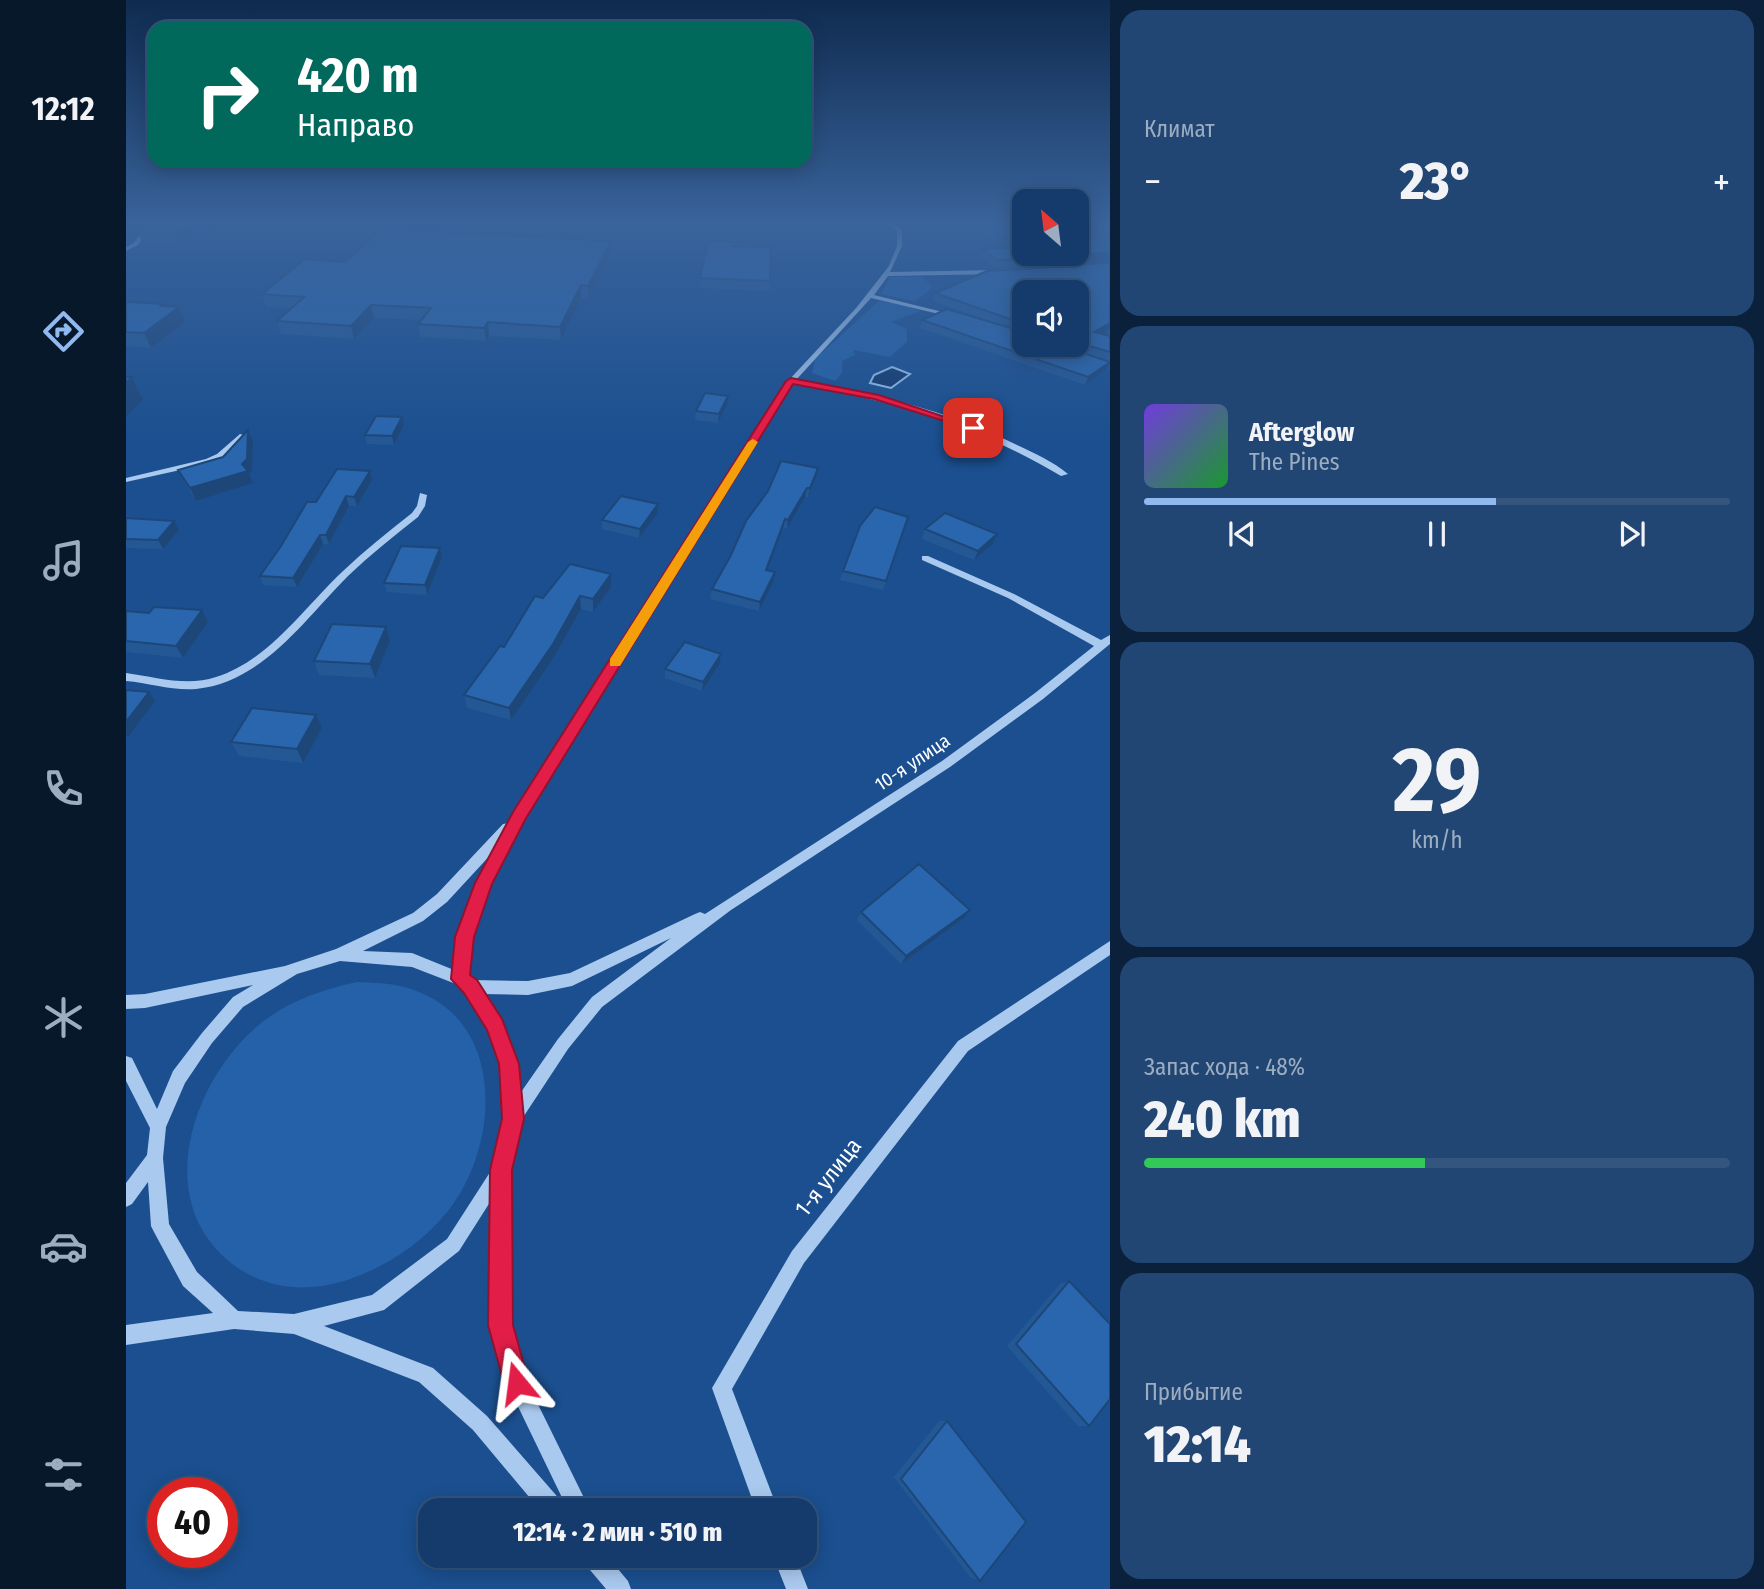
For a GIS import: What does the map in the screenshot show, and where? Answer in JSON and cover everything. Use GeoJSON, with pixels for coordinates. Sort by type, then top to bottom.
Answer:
{"type":"FeatureCollection","features":[{"type":"Feature","properties":{"kind":"street"},"geometry":{"type":"LineString","coordinates":[[573,1498],[517,1383],[500,1325],[501,1170],[513,1119],[509,1064],[495,1025],[466,983],[464,937],[484,883],[519,816],[804,363],[872,296],[959,317]]}},
{"type":"Feature","properties":{"kind":"street"},"geometry":{"type":"LineString","coordinates":[[791,381],[875,397],[934,413],[987,432],[1065,474]]}},
{"type":"Feature","properties":{"kind":"street"},"geometry":{"type":"LineString","coordinates":[[126,480],[209,461],[220,456],[243,436]]}},
{"type":"Feature","properties":{"kind":"street"},"geometry":{"type":"LineString","coordinates":[[126,677],[195,685],[217,680],[251,663],[274,647],[345,574],[415,514],[421,506],[423,495]]}},
{"type":"Feature","properties":{"kind":"street"},"geometry":{"type":"LineString","coordinates":[[925,558],[1105,641]]}},
{"type":"Feature","properties":{"kind":"street","name":"10-я улица"},"geometry":{"type":"LineString","coordinates":[[513,1119],[563,1044],[597,1002],[726,906],[946,764],[1040,696],[1105,641]]}},
{"type":"Feature","properties":{"kind":"street"},"geometry":{"type":"LineString","coordinates":[[126,1002],[145,1001],[293,969],[339,956],[418,917],[442,898],[519,816]]}},
{"type":"Feature","properties":{"kind":"street","name":"10-я улица"},"geometry":{"type":"LineString","coordinates":[[339,956],[412,960],[466,983],[528,989],[572,979],[726,906]]}},
{"type":"Feature","properties":{"kind":"street","name":"1-я улица"},"geometry":{"type":"LineString","coordinates":[[763,1498],[722,1388],[798,1257],[963,1046],[1110,947]]}},
{"type":"Feature","properties":{"kind":"street"},"geometry":{"type":"LineString","coordinates":[[234,1320],[190,1279],[160,1226],[155,1158],[158,1127],[179,1077],[206,1038],[238,1002],[293,969]]}},
{"type":"Feature","properties":{"kind":"street"},"geometry":{"type":"LineString","coordinates":[[126,1064],[158,1127]]}},
{"type":"Feature","properties":{"kind":"street"},"geometry":{"type":"LineString","coordinates":[[126,1198],[155,1158]]}},
{"type":"Feature","properties":{"kind":"street"},"geometry":{"type":"LineString","coordinates":[[294,1324],[377,1303],[453,1245],[501,1170]]}},
{"type":"Feature","properties":{"kind":"street"},"geometry":{"type":"LineString","coordinates":[[126,1335],[234,1320],[294,1324],[426,1375],[480,1423],[544,1498]]}},
{"type":"Feature","properties":{"kind":"street"},"geometry":{"type":"LineString","coordinates":[[603,1568],[618,1586]]}},
{"type":"Feature","properties":{"kind":"street"},"geometry":{"type":"LineString","coordinates":[[608,1568],[618,1586]]}},
{"type":"Feature","properties":{"kind":"street"},"geometry":{"type":"LineString","coordinates":[[789,1568],[797,1589]]}},
{"type":"Feature","properties":{"kind":"shaded area"},"geometry":{"type":"Polygon","coordinates":[[[887,295],[923,295],[915,301],[887,295]]]}},
{"type":"Feature","properties":{"kind":"shaded area"},"geometry":{"type":"Polygon","coordinates":[[[879,301],[909,306],[920,311],[891,322],[907,329],[907,342],[890,357],[853,350],[855,355],[842,361],[842,373],[835,381],[812,373],[815,359],[879,301]]]}},
{"type":"Feature","properties":{"kind":"shaded area"},"geometry":{"type":"Polygon","coordinates":[[[892,367],[910,374],[891,388],[870,383],[874,375],[892,367]]]}},
{"type":"Feature","properties":{"kind":"shaded area"},"geometry":{"type":"Polygon","coordinates":[[[357,982],[396,985],[419,992],[448,1009],[468,1032],[480,1060],[485,1091],[484,1123],[477,1155],[465,1185],[448,1211],[416,1243],[391,1260],[350,1279],[321,1286],[292,1287],[264,1281],[238,1268],[211,1242],[194,1212],[187,1179],[190,1144],[199,1110],[215,1077],[236,1048],[261,1023],[283,1008],[307,997],[357,982]]]}},
{"type":"Feature","properties":{"kind":"building"},"geometry":{"type":"Polygon","coordinates":[[[278,295],[576,295],[560,327],[488,322],[484,328],[418,324],[431,308],[371,305],[351,326],[277,321],[304,297],[278,295]]]}},
{"type":"Feature","properties":{"kind":"building"},"geometry":{"type":"Polygon","coordinates":[[[941,295],[1012,295],[1012,320],[941,295]]]}},
{"type":"Feature","properties":{"kind":"building"},"geometry":{"type":"Polygon","coordinates":[[[1089,295],[1110,295],[1110,323],[1094,332],[1110,336],[1110,352],[1089,346],[1089,295]]]}},
{"type":"Feature","properties":{"kind":"building"},"geometry":{"type":"Polygon","coordinates":[[[129,302],[179,307],[144,333],[126,332],[126,304],[129,302]]]}},
{"type":"Feature","properties":{"kind":"building"},"geometry":{"type":"Polygon","coordinates":[[[947,309],[1012,328],[1012,351],[922,320],[947,309]]]}},
{"type":"Feature","properties":{"kind":"building"},"geometry":{"type":"Polygon","coordinates":[[[1089,355],[1110,362],[1088,377],[1030,357],[1089,355]]]}},
{"type":"Feature","properties":{"kind":"building"},"geometry":{"type":"Polygon","coordinates":[[[705,393],[728,396],[719,414],[696,411],[705,393]]]}},
{"type":"Feature","properties":{"kind":"building"},"geometry":{"type":"Polygon","coordinates":[[[376,416],[402,417],[392,436],[365,435],[376,416]]]}},
{"type":"Feature","properties":{"kind":"building"},"geometry":{"type":"Polygon","coordinates":[[[248,430],[247,459],[242,464],[248,471],[190,488],[178,470],[223,457],[248,430]]]}},
{"type":"Feature","properties":{"kind":"building"},"geometry":{"type":"Polygon","coordinates":[[[781,461],[818,468],[810,488],[807,488],[788,520],[785,519],[766,570],[775,572],[760,602],[712,589],[746,521],[768,491],[781,461]]]}},
{"type":"Feature","properties":{"kind":"building"},"geometry":{"type":"Polygon","coordinates":[[[337,469],[370,471],[354,497],[346,496],[326,535],[320,535],[293,578],[260,576],[307,502],[316,502],[337,469]]]}},
{"type":"Feature","properties":{"kind":"building"},"geometry":{"type":"Polygon","coordinates":[[[621,496],[658,504],[640,529],[602,520],[621,496]]]}},
{"type":"Feature","properties":{"kind":"building"},"geometry":{"type":"Polygon","coordinates":[[[875,507],[908,517],[886,581],[843,571],[860,526],[875,507]]]}},
{"type":"Feature","properties":{"kind":"building"},"geometry":{"type":"Polygon","coordinates":[[[945,513],[997,534],[978,551],[925,529],[945,513]]]}},
{"type":"Feature","properties":{"kind":"building"},"geometry":{"type":"Polygon","coordinates":[[[126,518],[174,521],[158,540],[126,539],[126,518]]]}},
{"type":"Feature","properties":{"kind":"building"},"geometry":{"type":"Polygon","coordinates":[[[401,546],[440,548],[425,585],[384,583],[401,546]]]}},
{"type":"Feature","properties":{"kind":"building"},"geometry":{"type":"Polygon","coordinates":[[[570,564],[611,574],[593,599],[580,596],[553,644],[509,708],[464,695],[500,646],[504,647],[535,596],[543,598],[570,564]]]}},
{"type":"Feature","properties":{"kind":"building"},"geometry":{"type":"Polygon","coordinates":[[[154,607],[202,610],[176,646],[126,641],[126,611],[149,613],[154,607]]]}},
{"type":"Feature","properties":{"kind":"building"},"geometry":{"type":"Polygon","coordinates":[[[332,624],[386,627],[370,664],[314,661],[332,624]]]}},
{"type":"Feature","properties":{"kind":"building"},"geometry":{"type":"Polygon","coordinates":[[[685,642],[721,654],[703,682],[665,669],[685,642]]]}},
{"type":"Feature","properties":{"kind":"building"},"geometry":{"type":"Polygon","coordinates":[[[126,690],[149,692],[126,722],[126,690]]]}},
{"type":"Feature","properties":{"kind":"building"},"geometry":{"type":"Polygon","coordinates":[[[252,708],[316,715],[297,749],[231,742],[252,708]]]}},
{"type":"Feature","properties":{"kind":"building"},"geometry":{"type":"Polygon","coordinates":[[[919,864],[970,910],[906,956],[861,912],[919,864]]]}},
{"type":"Feature","properties":{"kind":"building"},"geometry":{"type":"Polygon","coordinates":[[[1069,1281],[1110,1324],[1110,1399],[1089,1426],[1016,1344],[1069,1281]]]}},
{"type":"Feature","properties":{"kind":"building"},"geometry":{"type":"Polygon","coordinates":[[[947,1421],[1026,1522],[980,1581],[901,1479],[947,1421]]]}},
{"type":"Feature","properties":{"kind":"slow traffic"},"geometry":{"type":"LineString","coordinates":[[615,662],[753,442]]}},
{"type":"Feature","properties":{"kind":"route"},"geometry":{"type":"LineString","coordinates":[[517,1383],[500,1325],[501,1170],[513,1119],[509,1064],[495,1025],[470,987],[461,979],[464,937],[484,883],[519,816],[791,381],[909,405],[973,428]]}}]}
